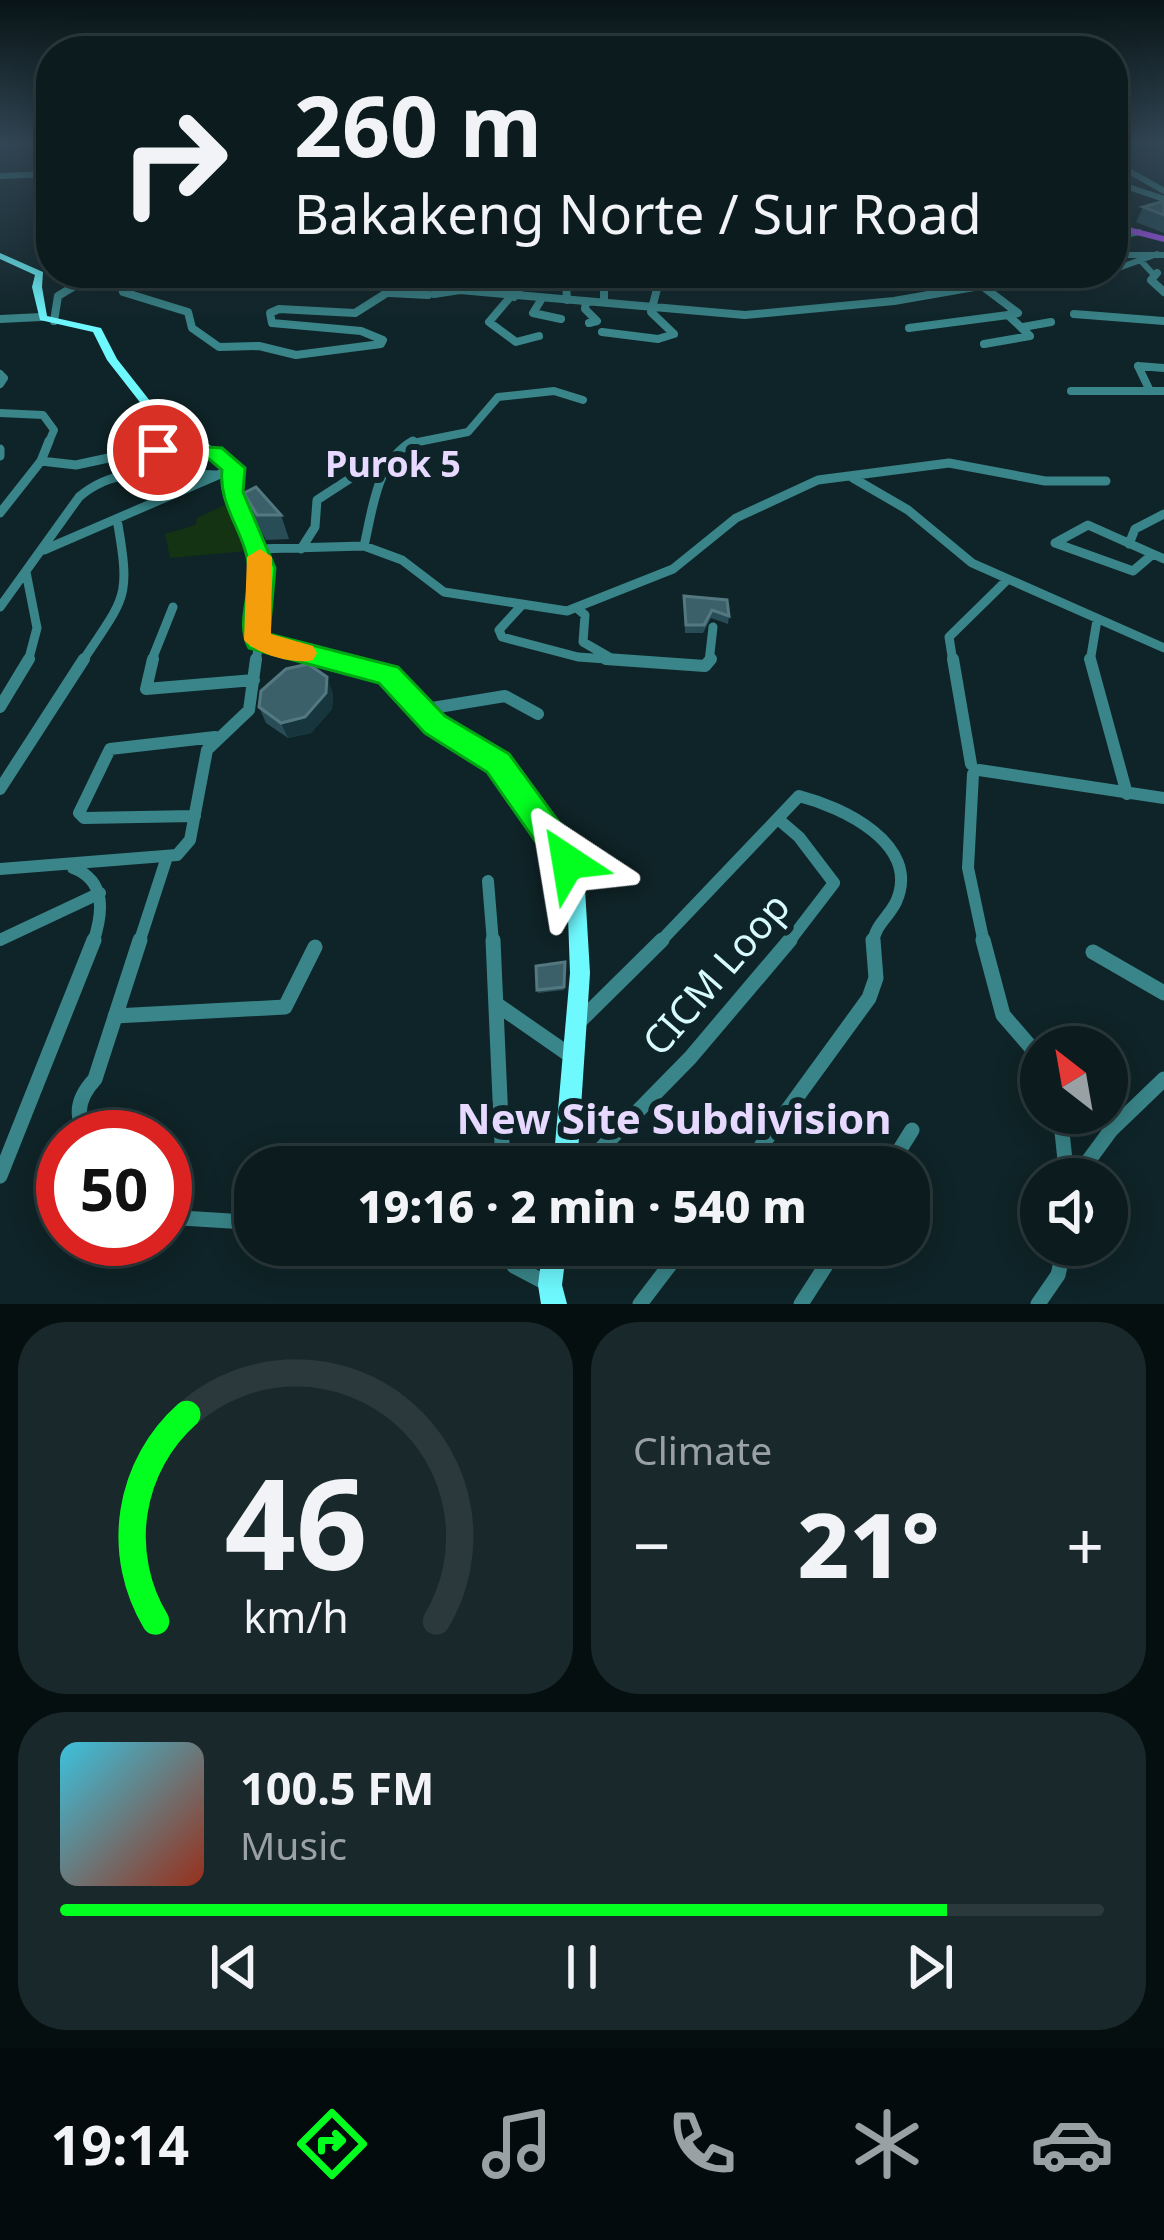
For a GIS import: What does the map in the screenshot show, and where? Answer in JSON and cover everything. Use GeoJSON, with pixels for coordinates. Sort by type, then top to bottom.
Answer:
{"type":"FeatureCollection","features":[{"type":"Feature","properties":{"kind":"highway"},"geometry":{"type":"LineString","coordinates":[[1128,231],[1164,239]]}},
{"type":"Feature","properties":{"kind":"main road"},"geometry":{"type":"LineString","coordinates":[[0,256],[36,272]]}},
{"type":"Feature","properties":{"kind":"main road"},"geometry":{"type":"LineString","coordinates":[[37,288],[48,319],[97,330],[112,360],[151,408],[234,468],[231,492],[262,568],[259,641],[388,675],[435,725],[498,763],[564,851],[580,916],[580,1021],[568,1146]]}},
{"type":"Feature","properties":{"kind":"street"},"geometry":{"type":"LineString","coordinates":[[1128,255],[1160,255]]}},
{"type":"Feature","properties":{"kind":"street"},"geometry":{"type":"LineString","coordinates":[[1128,266],[1160,255]]}},
{"type":"Feature","properties":{"kind":"street"},"geometry":{"type":"LineString","coordinates":[[1142,262],[1157,273],[1151,280],[1164,292]]}},
{"type":"Feature","properties":{"kind":"street"},"geometry":{"type":"LineString","coordinates":[[0,320],[48,319],[58,296],[71,288]]}},
{"type":"Feature","properties":{"kind":"street"},"geometry":{"type":"LineString","coordinates":[[129,288],[123,292],[188,312],[192,328],[219,347],[257,346],[296,355],[361,348],[383,340],[374,332],[281,327],[272,323],[270,313],[279,309],[355,313],[392,288],[431,295],[460,290],[541,300],[604,301],[728,315],[894,301],[969,288]]}},
{"type":"Feature","properties":{"kind":"street"},"geometry":{"type":"LineString","coordinates":[[519,288],[489,322],[516,342],[539,336]]}},
{"type":"Feature","properties":{"kind":"street"},"geometry":{"type":"LineString","coordinates":[[566,288],[567,301]]}},
{"type":"Feature","properties":{"kind":"street"},"geometry":{"type":"LineString","coordinates":[[604,288],[604,301]]}},
{"type":"Feature","properties":{"kind":"street"},"geometry":{"type":"LineString","coordinates":[[602,332],[658,339],[673,336],[674,331],[651,313],[656,288]]}},
{"type":"Feature","properties":{"kind":"street"},"geometry":{"type":"LineString","coordinates":[[909,328],[1018,313],[983,288]]}},
{"type":"Feature","properties":{"kind":"street"},"geometry":{"type":"LineString","coordinates":[[541,300],[533,313],[561,319]]}},
{"type":"Feature","properties":{"kind":"street"},"geometry":{"type":"LineString","coordinates":[[586,301],[585,310],[597,320],[590,323]]}},
{"type":"Feature","properties":{"kind":"street"},"geometry":{"type":"LineString","coordinates":[[1075,314],[1164,321]]}},
{"type":"Feature","properties":{"kind":"street"},"geometry":{"type":"LineString","coordinates":[[984,344],[1030,336],[1008,315]]}},
{"type":"Feature","properties":{"kind":"street"},"geometry":{"type":"LineString","coordinates":[[1023,327],[1051,322]]}},
{"type":"Feature","properties":{"kind":"street"},"geometry":{"type":"LineString","coordinates":[[1150,391],[1138,366],[1164,368]]}},
{"type":"Feature","properties":{"kind":"street"},"geometry":{"type":"LineString","coordinates":[[0,374],[4,378],[0,384]]}},
{"type":"Feature","properties":{"kind":"street"},"geometry":{"type":"LineString","coordinates":[[364,546],[388,457],[411,438],[468,432],[498,397],[554,391],[583,400]]}},
{"type":"Feature","properties":{"kind":"street"},"geometry":{"type":"LineString","coordinates":[[1072,392],[1164,391]]}},
{"type":"Feature","properties":{"kind":"street"},"geometry":{"type":"LineString","coordinates":[[0,412],[35,413],[52,424],[41,461],[0,513]]}},
{"type":"Feature","properties":{"kind":"street"},"geometry":{"type":"LineString","coordinates":[[41,461],[76,465],[150,449],[214,452]]}},
{"type":"Feature","properties":{"kind":"street"},"geometry":{"type":"LineString","coordinates":[[256,549],[364,546],[402,560],[444,592],[578,609],[621,586],[673,569],[736,518],[812,482],[949,463],[1045,481],[1106,481]]}},
{"type":"Feature","properties":{"kind":"street"},"geometry":{"type":"LineString","coordinates":[[41,551],[234,468]]}},
{"type":"Feature","properties":{"kind":"street"},"geometry":{"type":"LineString","coordinates":[[302,548],[316,526],[313,506],[317,500],[354,476],[384,472]]}},
{"type":"Feature","properties":{"kind":"street"},"geometry":{"type":"LineString","coordinates":[[0,607],[79,497],[95,483],[127,473],[215,475]]}},
{"type":"Feature","properties":{"kind":"street"},"geometry":{"type":"LineString","coordinates":[[850,476],[908,510],[972,563],[1164,648]]}},
{"type":"Feature","properties":{"kind":"street"},"geometry":{"type":"LineString","coordinates":[[1129,544],[1135,529],[1164,514]]}},
{"type":"Feature","properties":{"kind":"street"},"geometry":{"type":"LineString","coordinates":[[0,789],[4,768],[123,599],[127,578],[117,518]]}},
{"type":"Feature","properties":{"kind":"street"},"geometry":{"type":"LineString","coordinates":[[1081,526],[1159,557],[1133,571],[1059,548],[1058,539],[1081,526]]}},
{"type":"Feature","properties":{"kind":"street"},"geometry":{"type":"LineString","coordinates":[[0,707],[34,656],[39,620],[26,572]]}},
{"type":"Feature","properties":{"kind":"street"},"geometry":{"type":"LineString","coordinates":[[1006,580],[996,598],[964,618],[949,637],[974,769],[971,897],[1004,1015],[1020,1034]]}},
{"type":"Feature","properties":{"kind":"street"},"geometry":{"type":"LineString","coordinates":[[521,605],[499,630],[502,637],[578,657],[705,666],[710,660],[713,627]]}},
{"type":"Feature","properties":{"kind":"street"},"geometry":{"type":"LineString","coordinates":[[173,607],[151,662],[146,689],[254,680]]}},
{"type":"Feature","properties":{"kind":"street"},"geometry":{"type":"LineString","coordinates":[[578,609],[585,615],[583,642],[611,659]]}},
{"type":"Feature","properties":{"kind":"street"},"geometry":{"type":"LineString","coordinates":[[1097,620],[1089,666],[1127,794]]}},
{"type":"Feature","properties":{"kind":"street"},"geometry":{"type":"LineString","coordinates":[[0,869],[177,855],[190,840],[207,751],[249,710],[259,641]]}},
{"type":"Feature","properties":{"kind":"street"},"geometry":{"type":"LineString","coordinates":[[420,710],[505,696],[538,714]]}},
{"type":"Feature","properties":{"kind":"street"},"geometry":{"type":"LineString","coordinates":[[195,816],[84,818],[80,814],[110,749],[218,737]]}},
{"type":"Feature","properties":{"kind":"street"},"geometry":{"type":"LineString","coordinates":[[974,769],[1164,798]]}},
{"type":"Feature","properties":{"kind":"street","name":"CICM Loop"},"geometry":{"type":"LineString","coordinates":[[580,1021],[800,796],[847,810],[872,830],[895,862],[899,896],[873,932],[875,985],[862,1010],[762,1146]]}},
{"type":"Feature","properties":{"kind":"street","name":"CICM Loop"},"geometry":{"type":"LineString","coordinates":[[604,1146],[690,1058],[830,893],[834,884],[828,870],[778,819]]}},
{"type":"Feature","properties":{"kind":"street"},"geometry":{"type":"LineString","coordinates":[[79,1110],[85,1089],[95,1079],[167,856]]}},
{"type":"Feature","properties":{"kind":"street"},"geometry":{"type":"LineString","coordinates":[[0,1176],[91,952],[101,910],[100,892],[90,873],[58,864]]}},
{"type":"Feature","properties":{"kind":"street"},"geometry":{"type":"LineString","coordinates":[[488,881],[499,1006],[502,1146]]}},
{"type":"Feature","properties":{"kind":"street"},"geometry":{"type":"LineString","coordinates":[[0,940],[100,892]]}},
{"type":"Feature","properties":{"kind":"street"},"geometry":{"type":"LineString","coordinates":[[115,1016],[285,1007],[315,947]]}},
{"type":"Feature","properties":{"kind":"street"},"geometry":{"type":"LineString","coordinates":[[1093,952],[1164,993]]}},
{"type":"Feature","properties":{"kind":"street"},"geometry":{"type":"LineString","coordinates":[[499,1006],[577,1060]]}},
{"type":"Feature","properties":{"kind":"street"},"geometry":{"type":"LineString","coordinates":[[1088,1158],[1119,1120],[1164,1079]]}},
{"type":"Feature","properties":{"kind":"street"},"geometry":{"type":"LineString","coordinates":[[902,1146],[912,1130]]}},
{"type":"Feature","properties":{"kind":"street"},"geometry":{"type":"LineString","coordinates":[[192,1219],[234,1221]]}},
{"type":"Feature","properties":{"kind":"street"},"geometry":{"type":"LineString","coordinates":[[514,1266],[552,1295]]}},
{"type":"Feature","properties":{"kind":"street"},"geometry":{"type":"LineString","coordinates":[[640,1304],[670,1266]]}},
{"type":"Feature","properties":{"kind":"street"},"geometry":{"type":"LineString","coordinates":[[801,1304],[825,1266]]}},
{"type":"Feature","properties":{"kind":"street"},"geometry":{"type":"LineString","coordinates":[[1038,1304],[1060,1266]]}},
{"type":"Feature","properties":{"kind":"green space"},"geometry":{"type":"Polygon","coordinates":[[[227,504],[247,551],[170,558],[165,534],[196,525],[197,518],[227,504]]]}},
{"type":"Feature","properties":{"kind":"building"},"geometry":{"type":"Polygon","coordinates":[[[1164,204],[1164,215],[1143,207],[1164,204]]]}},
{"type":"Feature","properties":{"kind":"building"},"geometry":{"type":"Polygon","coordinates":[[[256,487],[281,515],[257,515],[244,493],[256,487]]]}},
{"type":"Feature","properties":{"kind":"building"},"geometry":{"type":"Polygon","coordinates":[[[684,596],[727,600],[729,616],[712,610],[704,625],[686,625],[684,596]]]}},
{"type":"Feature","properties":{"kind":"building"},"geometry":{"type":"Polygon","coordinates":[[[308,664],[327,677],[326,693],[305,717],[281,723],[259,707],[261,691],[286,669],[308,664]]]}},
{"type":"Feature","properties":{"kind":"building"},"geometry":{"type":"Polygon","coordinates":[[[565,962],[564,987],[537,990],[536,966],[565,962]]]}},
{"type":"Feature","properties":{"kind":"slow traffic"},"geometry":{"type":"LineString","coordinates":[[260,557],[257,640],[304,653]]}},
{"type":"Feature","properties":{"kind":"district","name":"Purok 5"},"geometry":{"type":"Point","coordinates":[393,464]}},
{"type":"Feature","properties":{"kind":"district","name":"New Site Subdivision"},"geometry":{"type":"Point","coordinates":[674,1119]}},
{"type":"Feature","properties":{"kind":"route"},"geometry":{"type":"LineString","coordinates":[[158,450],[214,452],[234,468],[231,492],[262,568],[259,641],[388,675],[435,725],[498,763],[568,862]]}}]}
